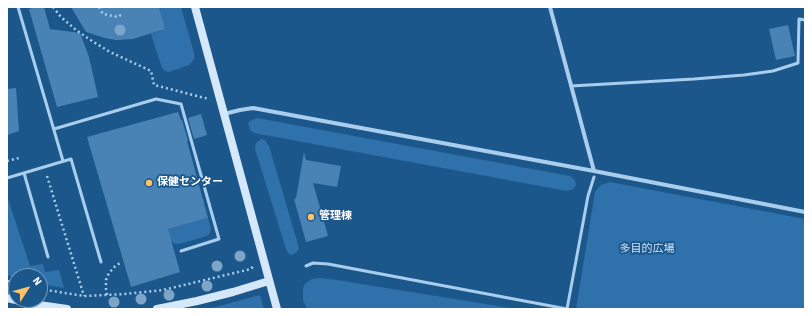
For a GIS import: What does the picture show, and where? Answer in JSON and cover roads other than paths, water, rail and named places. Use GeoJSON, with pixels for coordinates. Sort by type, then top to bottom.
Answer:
{"type":"FeatureCollection","features":[{"type":"Feature","properties":{"kind":"street"},"geometry":{"type":"LineString","coordinates":[[195,7],[278,309]]}},
{"type":"Feature","properties":{"kind":"street"},"geometry":{"type":"LineString","coordinates":[[550,7],[594,171]]}},
{"type":"Feature","properties":{"kind":"street"},"geometry":{"type":"LineString","coordinates":[[224,114],[253,108],[594,171],[805,212]]}},
{"type":"Feature","properties":{"kind":"street"},"geometry":{"type":"LineString","coordinates":[[158,309],[226,293],[269,280]]}},
{"type":"Feature","properties":{"kind":"street"},"geometry":{"type":"LineString","coordinates":[[48,308],[67,309]]}},
{"type":"Feature","properties":{"kind":"lane"},"geometry":{"type":"LineString","coordinates":[[18,7],[63,161]]}},
{"type":"Feature","properties":{"kind":"lane"},"geometry":{"type":"LineString","coordinates":[[571,86],[694,79],[773,71],[798,63],[799,19],[805,20]]}},
{"type":"Feature","properties":{"kind":"lane"},"geometry":{"type":"LineString","coordinates":[[54,129],[156,99],[181,104],[219,239],[181,251]]}},
{"type":"Feature","properties":{"kind":"lane"},"geometry":{"type":"LineString","coordinates":[[7,178],[71,159],[101,262]]}},
{"type":"Feature","properties":{"kind":"lane"},"geometry":{"type":"LineString","coordinates":[[24,173],[48,257]]}},
{"type":"Feature","properties":{"kind":"lane"},"geometry":{"type":"LineString","coordinates":[[306,266],[313,263],[328,264],[567,309],[588,196],[594,176]]}},
{"type":"Feature","properties":{"kind":"place","name":"保健センター"},"geometry":{"type":"Point","coordinates":[149,183]}},
{"type":"Feature","properties":{"kind":"place","name":"管理棟"},"geometry":{"type":"Point","coordinates":[311,217]}},
{"type":"Feature","properties":{"kind":"park label","name":"多目的広場"},"geometry":{"type":"Point","coordinates":[647,250]}}]}
